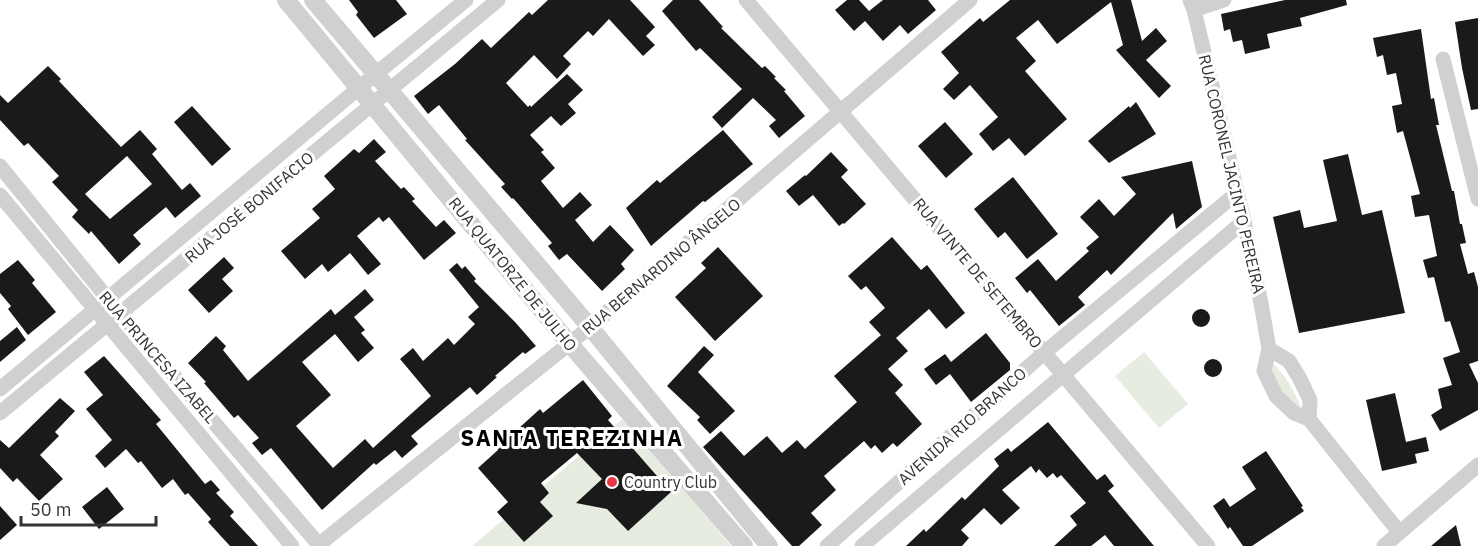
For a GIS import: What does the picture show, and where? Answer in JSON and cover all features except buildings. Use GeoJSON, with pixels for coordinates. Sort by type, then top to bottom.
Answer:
{"type":"FeatureCollection","features":[{"type":"Feature","properties":{"kind":"street","name":"RUA QUATORZE DE JULHO"},"geometry":{"type":"LineString","coordinates":[[286,0],[569,343],[744,546]]}},
{"type":"Feature","properties":{"kind":"street","name":"RUA JOSÉ BONIFACIO"},"geometry":{"type":"LineString","coordinates":[[0,389],[466,0]]}},
{"type":"Feature","properties":{"kind":"street","name":"RUA JOSÉ BONIFACIO"},"geometry":{"type":"LineString","coordinates":[[0,413],[498,0]]}},
{"type":"Feature","properties":{"kind":"street","name":"RUA VINTE DE SETEMBRO"},"geometry":{"type":"LineString","coordinates":[[746,0],[1208,546]]}},
{"type":"Feature","properties":{"kind":"street","name":"RUA BERNARDINO ÂNGELO"},"geometry":{"type":"LineString","coordinates":[[318,545],[590,327],[970,0]]}},
{"type":"Feature","properties":{"kind":"street"},"geometry":{"type":"LineString","coordinates":[[1192,5],[1224,0]]}},
{"type":"Feature","properties":{"kind":"street","name":"RUA CORONEL JACINTO PEREIRA"},"geometry":{"type":"LineString","coordinates":[[1192,5],[1244,221],[1269,349],[1264,371],[1276,396],[1294,413],[1309,419],[1399,532]]}},
{"type":"Feature","properties":{"kind":"street","name":"RUA QUATORZE DE JULHO"},"geometry":{"type":"LineString","coordinates":[[319,7],[526,250],[769,546]]}},
{"type":"Feature","properties":{"kind":"street"},"geometry":{"type":"LineString","coordinates":[[310,28],[319,7]]}},
{"type":"Feature","properties":{"kind":"street"},"geometry":{"type":"LineString","coordinates":[[1443,59],[1478,199]]}},
{"type":"Feature","properties":{"kind":"street"},"geometry":{"type":"LineString","coordinates":[[434,177],[453,164]]}},
{"type":"Feature","properties":{"kind":"street","name":"RUA PRINCESA IZABEL"},"geometry":{"type":"LineString","coordinates":[[0,166],[102,304],[108,324],[292,546]]}},
{"type":"Feature","properties":{"kind":"street","name":"AVENIDA RIO BRANCO"},"geometry":{"type":"LineString","coordinates":[[827,546],[1045,352],[1237,193]]}},
{"type":"Feature","properties":{"kind":"street","name":"RUA PRINCESA IZABEL"},"geometry":{"type":"LineString","coordinates":[[0,195],[102,304],[120,313],[318,545]]}},
{"type":"Feature","properties":{"kind":"street","name":"AVENIDA RIO BRANCO"},"geometry":{"type":"LineString","coordinates":[[862,546],[1244,221]]}},
{"type":"Feature","properties":{"kind":"street"},"geometry":{"type":"LineString","coordinates":[[506,266],[526,250]]}},
{"type":"Feature","properties":{"kind":"street"},"geometry":{"type":"LineString","coordinates":[[1269,349],[1288,362],[1299,377],[1310,400],[1309,419]]}},
{"type":"Feature","properties":{"kind":"street"},"geometry":{"type":"LineString","coordinates":[[651,437],[670,425]]}},
{"type":"Feature","properties":{"kind":"street"},"geometry":{"type":"LineString","coordinates":[[1384,546],[1478,465]]}},
{"type":"Feature","properties":{"kind":"street"},"geometry":{"type":"LineString","coordinates":[[705,500],[721,487]]}},
{"type":"Feature","properties":{"kind":"shaded area"},"geometry":{"type":"Polygon","coordinates":[[[1144,352],[1188,404],[1159,428],[1115,376],[1144,352]]]}},
{"type":"Feature","properties":{"kind":"shaded area"},"geometry":{"type":"Polygon","coordinates":[[[1269,360],[1285,377],[1303,411],[1298,412],[1271,378],[1269,360]]]}},
{"type":"Feature","properties":{"kind":"shaded area","name":"Country Club"},"geometry":{"type":"Polygon","coordinates":[[[624,418],[731,546],[472,546],[624,418]]]}},
{"type":"Feature","properties":{"kind":"place","name":"Country Club"},"geometry":{"type":"Point","coordinates":[612,482]}},
{"type":"Feature","properties":{"kind":"district","name":"SANTA TEREZINHA"},"geometry":{"type":"Point","coordinates":[572,437]}}]}
